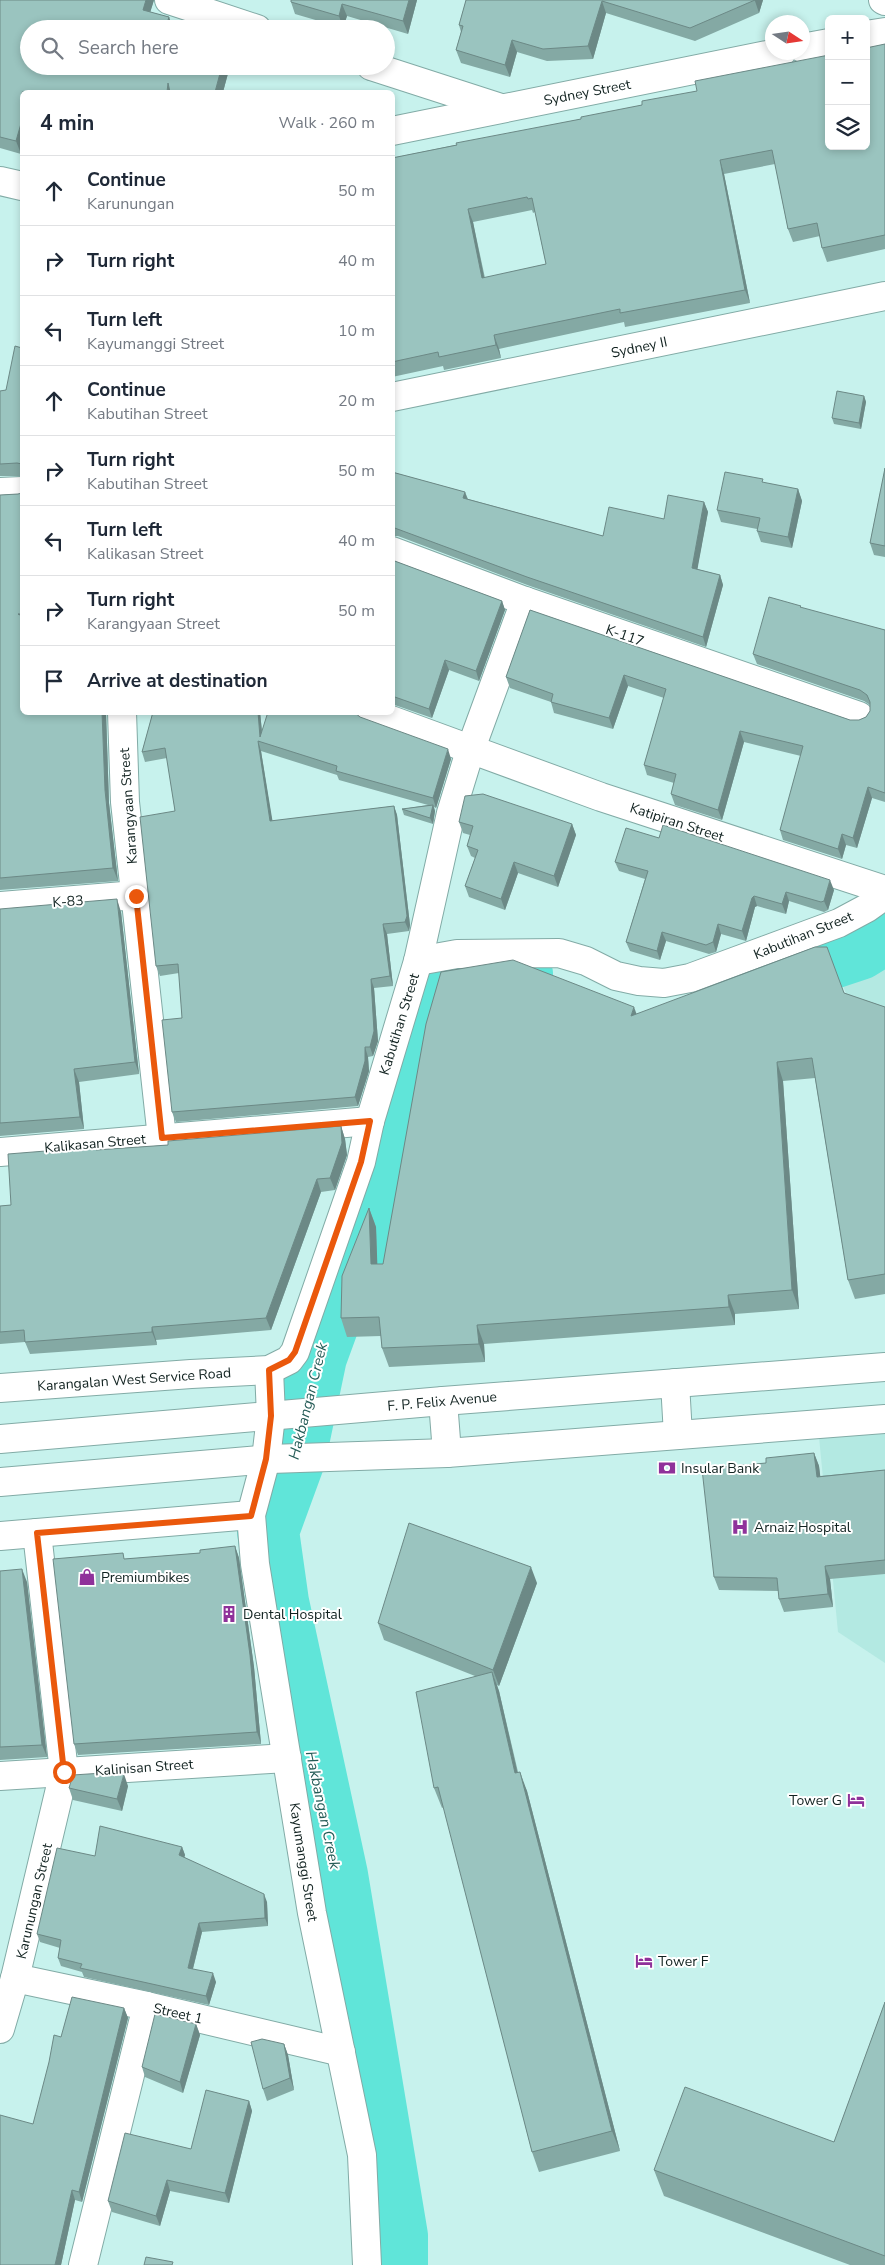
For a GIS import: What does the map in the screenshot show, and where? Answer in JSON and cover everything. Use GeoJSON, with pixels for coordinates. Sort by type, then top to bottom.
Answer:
{"type":"FeatureCollection","features":[{"type":"Feature","properties":{"kind":"street"},"geometry":{"type":"LineString","coordinates":[[169,0],[230,20]]}},
{"type":"Feature","properties":{"kind":"street"},"geometry":{"type":"LineString","coordinates":[[870,34],[885,32]]}},
{"type":"Feature","properties":{"kind":"street"},"geometry":{"type":"LineString","coordinates":[[810,47],[825,44]]}},
{"type":"Feature","properties":{"kind":"street","name":"Sydney Street"},"geometry":{"type":"LineString","coordinates":[[395,130],[765,55]]}},
{"type":"Feature","properties":{"kind":"street"},"geometry":{"type":"LineString","coordinates":[[395,74],[502,109]]}},
{"type":"Feature","properties":{"kind":"street"},"geometry":{"type":"LineString","coordinates":[[0,181],[20,186]]}},
{"type":"Feature","properties":{"kind":"street","name":"Sydney II"},"geometry":{"type":"LineString","coordinates":[[395,397],[885,296]]}},
{"type":"Feature","properties":{"kind":"street"},"geometry":{"type":"LineString","coordinates":[[0,492],[20,491]]}},
{"type":"Feature","properties":{"kind":"street","name":"K-117"},"geometry":{"type":"LineString","coordinates":[[395,552],[525,601],[859,716]]}},
{"type":"Feature","properties":{"kind":"street"},"geometry":{"type":"LineString","coordinates":[[418,961],[442,850],[470,751],[525,601]]}},
{"type":"Feature","properties":{"kind":"street","name":"Karangyaan Street"},"geometry":{"type":"LineString","coordinates":[[122,715],[125,802],[162,1138]]}},
{"type":"Feature","properties":{"kind":"street","name":"Katipiran Street"},"geometry":{"type":"LineString","coordinates":[[377,715],[470,751],[601,797],[885,890]]}},
{"type":"Feature","properties":{"kind":"street","name":"Kabutihan Street"},"geometry":{"type":"LineString","coordinates":[[269,1370],[289,1360],[295,1352],[358,1171],[370,1121],[418,961],[457,954],[559,953],[586,961],[616,976],[639,981],[664,982],[690,978],[839,923],[867,908],[885,895]]}},
{"type":"Feature","properties":{"kind":"street","name":"K-83"},"geometry":{"type":"LineString","coordinates":[[0,906],[136,896]]}},
{"type":"Feature","properties":{"kind":"street","name":"Kalikasan Street"},"geometry":{"type":"LineString","coordinates":[[0,1152],[370,1121]]}},
{"type":"Feature","properties":{"kind":"street","name":"F. P. Felix Avenue"},"geometry":{"type":"LineString","coordinates":[[0,1438],[443,1400],[885,1367]]}},
{"type":"Feature","properties":{"kind":"street"},"geometry":{"type":"LineString","coordinates":[[268,1459],[273,1416],[269,1370]]}},
{"type":"Feature","properties":{"kind":"street","name":"Karangalan West Service Road"},"geometry":{"type":"LineString","coordinates":[[0,1388],[269,1370]]}},
{"type":"Feature","properties":{"kind":"street"},"geometry":{"type":"LineString","coordinates":[[675,1383],[678,1435]]}},
{"type":"Feature","properties":{"kind":"street"},"geometry":{"type":"LineString","coordinates":[[443,1400],[447,1453]]}},
{"type":"Feature","properties":{"kind":"street"},"geometry":{"type":"LineString","coordinates":[[0,1482],[268,1459],[447,1453],[885,1419]]}},
{"type":"Feature","properties":{"kind":"street","name":"Kayumanggi Street"},"geometry":{"type":"LineString","coordinates":[[268,1459],[251,1516],[255,1564],[312,1913],[362,2155],[367,2265]]}},
{"type":"Feature","properties":{"kind":"street"},"geometry":{"type":"LineString","coordinates":[[0,1536],[251,1516]]}},
{"type":"Feature","properties":{"kind":"street","name":"Karunungan Street"},"geometry":{"type":"LineString","coordinates":[[0,2029],[15,1978],[64,1772],[37,1533]]}},
{"type":"Feature","properties":{"kind":"street","name":"Kalinisan Street"},"geometry":{"type":"LineString","coordinates":[[0,1776],[288,1758]]}},
{"type":"Feature","properties":{"kind":"street","name":"Street 1"},"geometry":{"type":"LineString","coordinates":[[15,1978],[148,2006],[341,2052]]}},
{"type":"Feature","properties":{"kind":"street"},"geometry":{"type":"LineString","coordinates":[[83,2265],[148,2006]]}},
{"type":"Feature","properties":{"kind":"shaded area"},"geometry":{"type":"Polygon","coordinates":[[[885,951],[885,1020],[852,1009],[833,960],[850,971],[885,951]]]}},
{"type":"Feature","properties":{"kind":"shaded area"},"geometry":{"type":"Polygon","coordinates":[[[885,1432],[885,1663],[838,1632],[819,1437],[885,1432]]]}},
{"type":"Feature","properties":{"kind":"building"},"geometry":{"type":"Polygon","coordinates":[[[0,0],[146,0],[143,10],[169,17],[168,20],[20,20],[20,75],[220,75],[216,90],[170,90],[168,83],[167,90],[20,90],[20,127],[16,141],[0,137],[0,0]]]}},
{"type":"Feature","properties":{"kind":"building"},"geometry":{"type":"Polygon","coordinates":[[[291,0],[409,0],[403,21],[342,4],[339,16],[291,2],[291,0]]]}},
{"type":"Feature","properties":{"kind":"building"},"geometry":{"type":"Polygon","coordinates":[[[466,0],[755,0],[690,28],[602,1],[588,46],[543,49],[512,40],[505,65],[456,50],[463,26],[459,25],[466,0]]]}},
{"type":"Feature","properties":{"kind":"building"},"geometry":{"type":"Polygon","coordinates":[[[885,44],[885,235],[822,248],[817,223],[788,229],[772,150],[720,160],[745,290],[620,313],[620,309],[494,335],[496,345],[439,357],[438,352],[395,361],[395,157],[642,105],[642,101],[697,91],[695,81],[825,56],[825,150],[870,150],[870,47],[885,44]],[[527,197],[468,209],[482,278],[546,264],[532,198],[528,199],[527,197]]]}},
{"type":"Feature","properties":{"kind":"building"},"geometry":{"type":"Polygon","coordinates":[[[15,346],[20,347],[20,464],[0,464],[0,391],[6,390],[15,346]]]}},
{"type":"Feature","properties":{"kind":"building"},"geometry":{"type":"Polygon","coordinates":[[[837,391],[864,396],[859,423],[832,418],[837,391]]]}},
{"type":"Feature","properties":{"kind":"building"},"geometry":{"type":"Polygon","coordinates":[[[885,468],[885,546],[870,543],[885,468]]]}},
{"type":"Feature","properties":{"kind":"building"},"geometry":{"type":"Polygon","coordinates":[[[725,472],[763,479],[762,482],[798,489],[788,537],[757,531],[760,518],[717,510],[725,472]]]}},
{"type":"Feature","properties":{"kind":"building"},"geometry":{"type":"Polygon","coordinates":[[[395,473],[465,492],[463,498],[603,536],[609,507],[664,519],[668,495],[704,502],[692,568],[720,575],[703,637],[527,577],[395,528],[395,473]]]}},
{"type":"Feature","properties":{"kind":"building"},"geometry":{"type":"Polygon","coordinates":[[[20,494],[20,614],[18,614],[20,615],[20,715],[102,715],[105,790],[113,868],[0,878],[0,495],[20,494]]]}},
{"type":"Feature","properties":{"kind":"building"},"geometry":{"type":"Polygon","coordinates":[[[395,561],[502,601],[476,671],[445,660],[429,709],[395,697],[395,561]]]}},
{"type":"Feature","properties":{"kind":"building"},"geometry":{"type":"Polygon","coordinates":[[[769,597],[885,630],[885,793],[868,787],[853,838],[842,834],[838,849],[780,830],[803,746],[740,731],[718,810],[671,794],[676,774],[644,765],[666,689],[624,675],[609,718],[551,702],[553,694],[506,677],[530,610],[850,720],[859,720],[866,717],[870,711],[870,702],[867,695],[860,690],[753,654],[769,597]]]}},
{"type":"Feature","properties":{"kind":"building"},"geometry":{"type":"Polygon","coordinates":[[[152,715],[258,715],[260,737],[267,715],[358,715],[448,749],[433,798],[336,771],[337,766],[258,741],[270,821],[394,806],[407,916],[405,922],[383,924],[390,976],[371,979],[374,1031],[370,1047],[365,1047],[365,1061],[355,1097],[172,1112],[162,1020],[182,1018],[178,964],[156,966],[140,817],[175,811],[165,748],[142,752],[152,715]]]}},
{"type":"Feature","properties":{"kind":"building"},"geometry":{"type":"Polygon","coordinates":[[[483,794],[572,824],[554,876],[514,862],[501,899],[465,886],[478,850],[467,846],[473,826],[459,822],[465,796],[483,794]]]}},
{"type":"Feature","properties":{"kind":"building"},"geometry":{"type":"Polygon","coordinates":[[[433,805],[430,818],[402,809],[433,805]]]}},
{"type":"Feature","properties":{"kind":"building"},"geometry":{"type":"Polygon","coordinates":[[[663,825],[830,880],[824,901],[821,902],[786,892],[782,904],[754,896],[742,931],[718,924],[713,942],[706,945],[662,932],[657,951],[626,942],[648,871],[615,862],[626,828],[659,838],[663,825]]]}},
{"type":"Feature","properties":{"kind":"building"},"geometry":{"type":"Polygon","coordinates":[[[117,899],[135,1062],[74,1069],[80,1117],[0,1123],[0,909],[117,899]]]}},
{"type":"Feature","properties":{"kind":"building"},"geometry":{"type":"Polygon","coordinates":[[[815,947],[827,947],[844,993],[885,1007],[885,1274],[848,1280],[812,1058],[777,1062],[792,1290],[728,1295],[729,1307],[477,1325],[479,1344],[382,1348],[379,1317],[341,1318],[342,1276],[369,1208],[371,1264],[383,1264],[426,1024],[441,972],[513,960],[634,1007],[631,1016],[815,947]]]}},
{"type":"Feature","properties":{"kind":"building"},"geometry":{"type":"Polygon","coordinates":[[[341,1126],[342,1143],[330,1178],[317,1179],[266,1318],[152,1327],[152,1332],[25,1342],[24,1330],[0,1332],[0,1206],[11,1205],[8,1154],[96,1147],[96,1150],[168,1145],[168,1141],[341,1126]]]}},
{"type":"Feature","properties":{"kind":"building"},"geometry":{"type":"Polygon","coordinates":[[[814,1453],[817,1477],[885,1470],[885,1560],[825,1566],[828,1594],[779,1599],[777,1578],[714,1577],[702,1469],[766,1463],[766,1458],[814,1453]]]}},
{"type":"Feature","properties":{"kind":"building"},"geometry":{"type":"Polygon","coordinates":[[[409,1523],[531,1567],[493,1670],[378,1623],[409,1523]]]}},
{"type":"Feature","properties":{"kind":"building"},"geometry":{"type":"Polygon","coordinates":[[[235,1546],[250,1655],[257,1732],[74,1744],[53,1559],[123,1553],[124,1559],[200,1553],[200,1550],[235,1546]]]}},
{"type":"Feature","properties":{"kind":"building"},"geometry":{"type":"Polygon","coordinates":[[[22,1569],[42,1745],[0,1747],[0,1571],[22,1569]]]}},
{"type":"Feature","properties":{"kind":"building"},"geometry":{"type":"Polygon","coordinates":[[[492,1672],[515,1773],[520,1772],[612,2131],[532,2152],[438,1787],[434,1788],[416,1692],[492,1672]]]}},
{"type":"Feature","properties":{"kind":"building"},"geometry":{"type":"Polygon","coordinates":[[[118,1772],[124,1774],[117,1799],[69,1788],[73,1775],[118,1772]]]}},
{"type":"Feature","properties":{"kind":"building"},"geometry":{"type":"Polygon","coordinates":[[[100,1826],[182,1847],[179,1855],[264,1894],[265,1918],[199,1923],[188,1968],[213,1973],[206,1996],[80,1968],[82,1964],[58,1958],[61,1940],[37,1934],[57,1848],[95,1856],[100,1826]]]}},
{"type":"Feature","properties":{"kind":"building"},"geometry":{"type":"Polygon","coordinates":[[[72,1997],[124,2008],[79,2192],[72,2190],[55,2265],[0,2265],[0,2115],[33,2124],[54,2035],[61,2037],[72,1997]]]}},
{"type":"Feature","properties":{"kind":"building"},"geometry":{"type":"Polygon","coordinates":[[[885,2002],[885,2256],[654,2170],[685,2087],[834,2142],[885,2002]]]}},
{"type":"Feature","properties":{"kind":"building"},"geometry":{"type":"Polygon","coordinates":[[[155,2014],[196,2024],[180,2082],[142,2067],[155,2014]]]}},
{"type":"Feature","properties":{"kind":"building"},"geometry":{"type":"Polygon","coordinates":[[[262,2039],[284,2044],[290,2078],[263,2089],[251,2042],[262,2039]]]}},
{"type":"Feature","properties":{"kind":"building"},"geometry":{"type":"Polygon","coordinates":[[[206,2090],[249,2101],[225,2193],[167,2180],[156,2216],[108,2201],[125,2133],[191,2149],[206,2090]]]}},
{"type":"Feature","properties":{"kind":"building"},"geometry":{"type":"Polygon","coordinates":[[[146,2257],[173,2262],[172,2265],[144,2265],[146,2257]]]}},
{"type":"Feature","properties":{"kind":"waterway","name":"Hakbangan Creek"},"geometry":{"type":"LineString","coordinates":[[748,986],[859,949],[885,933]]}},
{"type":"Feature","properties":{"kind":"waterway","name":"Hakbangan Creek"},"geometry":{"type":"LineString","coordinates":[[397,2265],[397,2236],[337,1875],[278,1602],[268,1531],[295,1457],[316,1357],[386,1165],[436,986],[522,974]]}},
{"type":"Feature","properties":{"kind":"place","name":"Insular Bank"},"geometry":{"type":"Point","coordinates":[667,1468]}},
{"type":"Feature","properties":{"kind":"place","name":"Arnaiz Hospital"},"geometry":{"type":"Point","coordinates":[740,1527]}},
{"type":"Feature","properties":{"kind":"place","name":"Premiumbikes"},"geometry":{"type":"Point","coordinates":[87,1577]}},
{"type":"Feature","properties":{"kind":"place","name":"Dental Hospital"},"geometry":{"type":"Point","coordinates":[229,1614]}},
{"type":"Feature","properties":{"kind":"place","name":"Tower G"},"geometry":{"type":"Point","coordinates":[856,1800]}},
{"type":"Feature","properties":{"kind":"place","name":"Tower F"},"geometry":{"type":"Point","coordinates":[644,1961]}},
{"type":"Feature","properties":{"kind":"route"},"geometry":{"type":"LineString","coordinates":[[64,1772],[37,1533],[251,1516],[266,1459],[271,1416],[269,1370],[289,1360],[295,1352],[361,1162],[370,1121],[162,1138],[136,896]]}}]}
